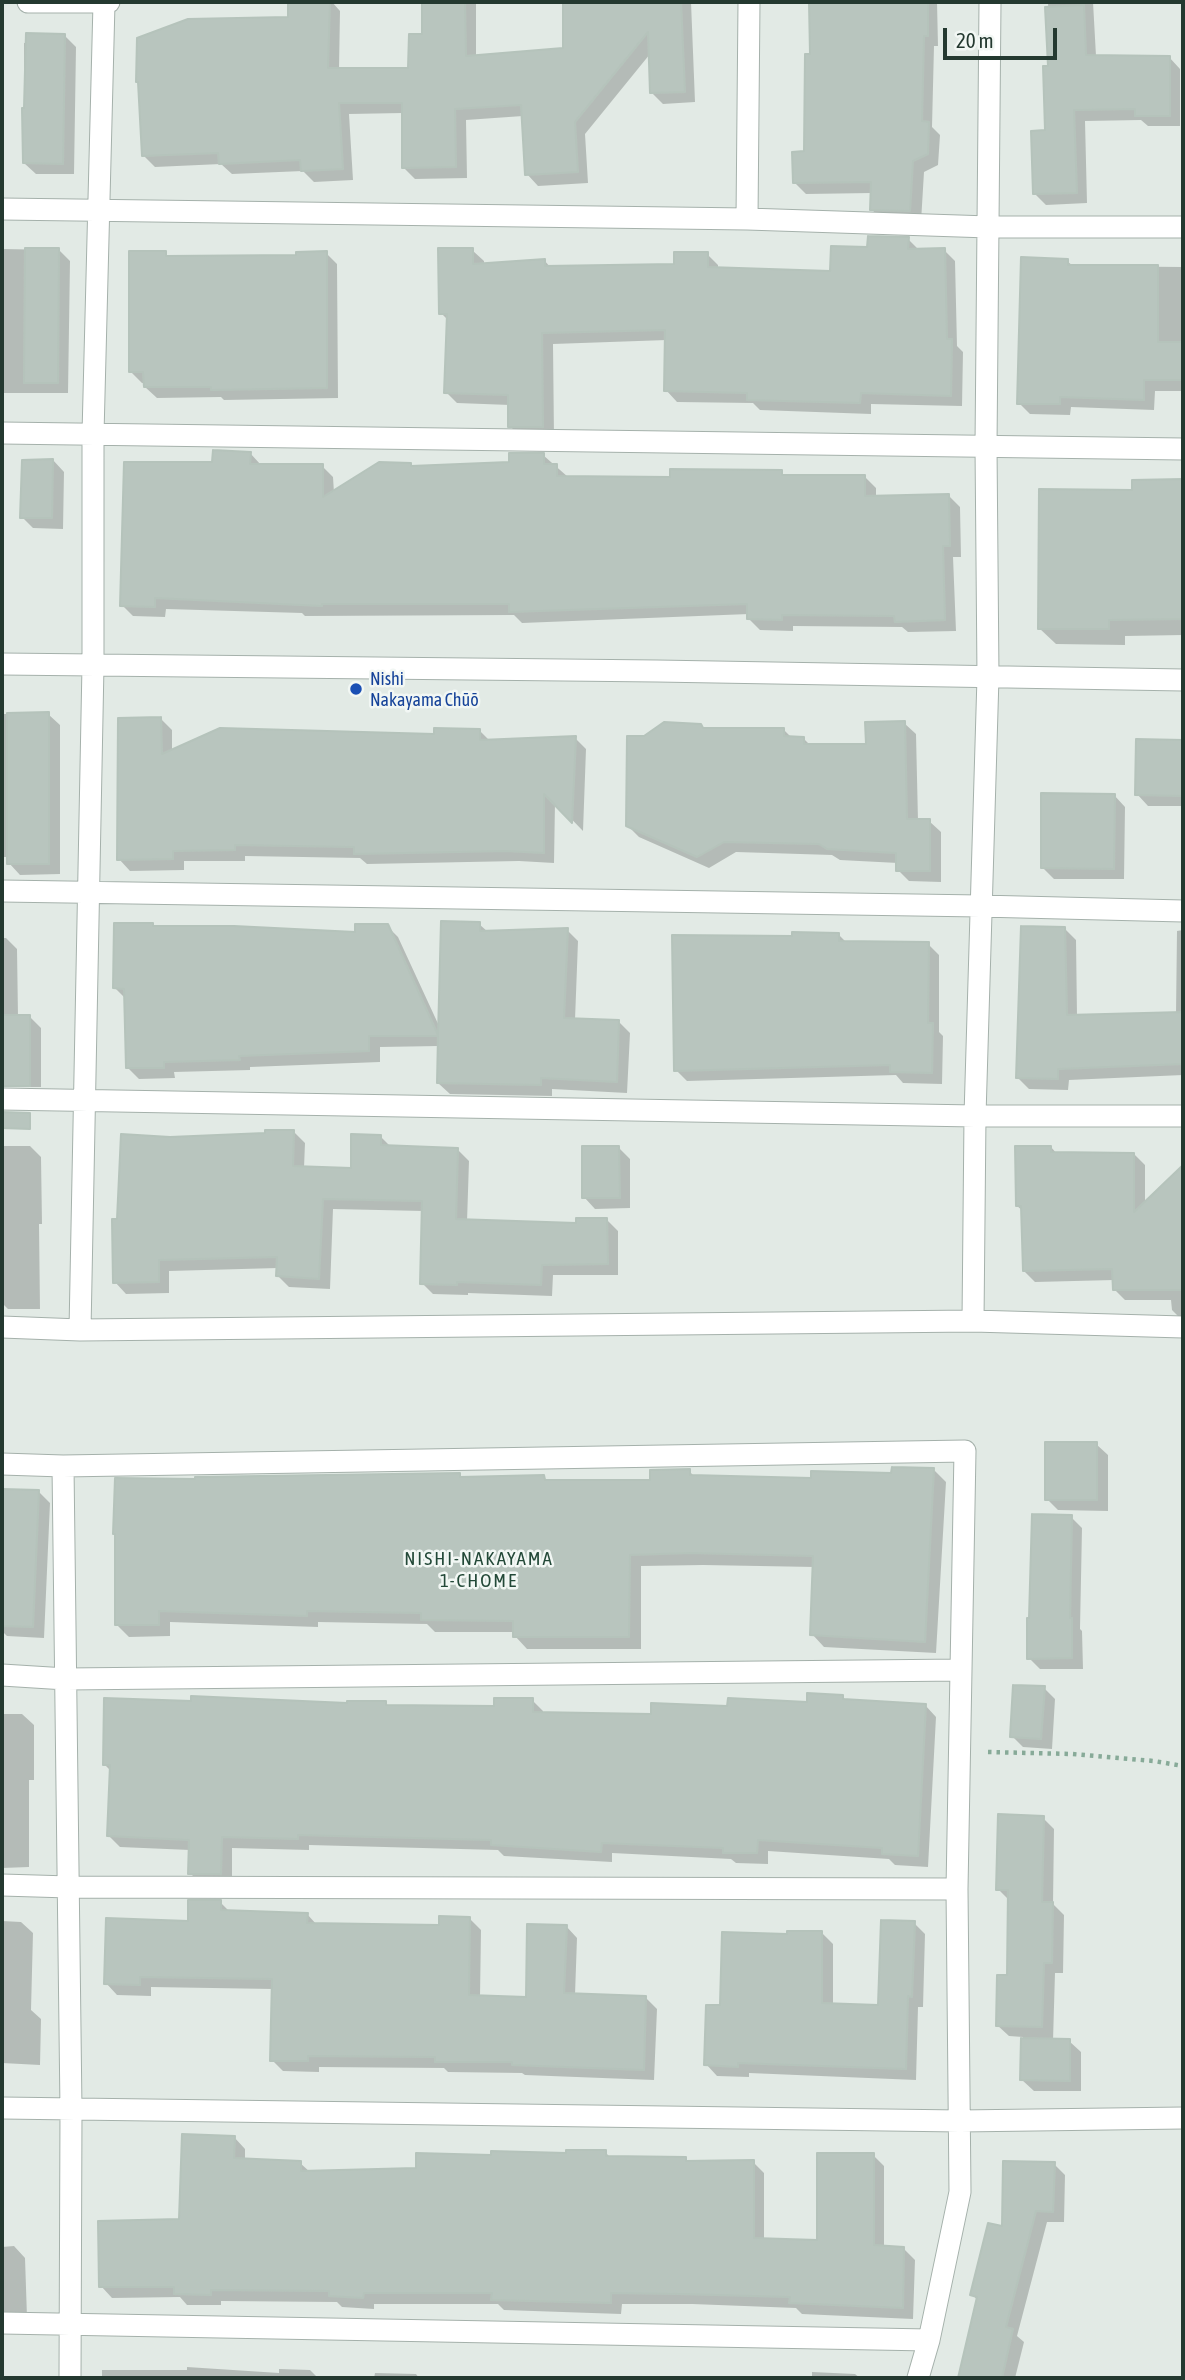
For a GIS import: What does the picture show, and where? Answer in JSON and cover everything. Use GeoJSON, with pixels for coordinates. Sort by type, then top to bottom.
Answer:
{"type":"FeatureCollection","features":[{"type":"Feature","properties":{"kind":"street"},"geometry":{"type":"LineString","coordinates":[[28,2],[109,2]]}},
{"type":"Feature","properties":{"kind":"street"},"geometry":{"type":"LineString","coordinates":[[747,219],[749,2]]}},
{"type":"Feature","properties":{"kind":"street"},"geometry":{"type":"LineString","coordinates":[[973,1321],[975,1116],[988,677],[986,446],[990,2]]}},
{"type":"Feature","properties":{"kind":"street"},"geometry":{"type":"LineString","coordinates":[[80,1330],[93,665],[93,435],[104,3]]}},
{"type":"Feature","properties":{"kind":"street"},"geometry":{"type":"LineString","coordinates":[[2,209],[747,219],[989,227],[1183,227]]}},
{"type":"Feature","properties":{"kind":"street"},"geometry":{"type":"LineString","coordinates":[[2,433],[1183,449]]}},
{"type":"Feature","properties":{"kind":"street"},"geometry":{"type":"LineString","coordinates":[[2,664],[1183,680]]}},
{"type":"Feature","properties":{"kind":"street"},"geometry":{"type":"LineString","coordinates":[[2,891],[1183,911]]}},
{"type":"Feature","properties":{"kind":"street"},"geometry":{"type":"LineString","coordinates":[[2,1099],[975,1116],[1183,1116]]}},
{"type":"Feature","properties":{"kind":"street"},"geometry":{"type":"LineString","coordinates":[[2,1327],[80,1330],[973,1321],[1183,1327]]}},
{"type":"Feature","properties":{"kind":"street"},"geometry":{"type":"LineString","coordinates":[[2,1464],[63,1466],[965,1451],[957,1889],[960,2192],[929,2340],[918,2378]]}},
{"type":"Feature","properties":{"kind":"street"},"geometry":{"type":"LineString","coordinates":[[63,1466],[71,2110],[70,2378]]}},
{"type":"Feature","properties":{"kind":"street"},"geometry":{"type":"LineString","coordinates":[[2,1675],[66,1679],[961,1670]]}},
{"type":"Feature","properties":{"kind":"street"},"geometry":{"type":"LineString","coordinates":[[2,1885],[957,1889]]}},
{"type":"Feature","properties":{"kind":"street"},"geometry":{"type":"LineString","coordinates":[[2,2108],[960,2121],[1183,2118]]}},
{"type":"Feature","properties":{"kind":"street"},"geometry":{"type":"LineString","coordinates":[[2,2323],[929,2340]]}},
{"type":"Feature","properties":{"kind":"path"},"geometry":{"type":"LineString","coordinates":[[959,1751],[1072,1755],[1154,1761],[1183,1766]]}},
{"type":"Feature","properties":{"kind":"building"},"geometry":{"type":"Polygon","coordinates":[[[288,2],[330,2],[328,68],[408,68],[409,34],[422,34],[422,2],[465,2],[466,56],[563,48],[563,2],[681,2],[685,92],[650,93],[648,32],[575,122],[578,172],[525,175],[521,105],[455,109],[456,167],[402,168],[402,103],[339,103],[343,169],[301,171],[300,160],[219,164],[218,153],[142,156],[136,82],[137,38],[188,19],[288,17],[288,2]]]}},
{"type":"Feature","properties":{"kind":"building"},"geometry":{"type":"Polygon","coordinates":[[[809,2],[928,2],[928,36],[924,36],[922,121],[929,122],[928,154],[913,161],[910,211],[870,210],[871,182],[793,183],[792,152],[804,151],[805,54],[810,54],[809,2]]]}},
{"type":"Feature","properties":{"kind":"building"},"geometry":{"type":"Polygon","coordinates":[[[1084,5],[1086,55],[1170,56],[1170,116],[1135,116],[1135,109],[1074,110],[1077,193],[1033,194],[1031,131],[1045,130],[1043,66],[1048,66],[1045,7],[1084,5]]]}},
{"type":"Feature","properties":{"kind":"building"},"geometry":{"type":"Polygon","coordinates":[[[26,33],[65,34],[63,164],[23,163],[22,108],[26,33]]]}},
{"type":"Feature","properties":{"kind":"building"},"geometry":{"type":"Polygon","coordinates":[[[868,236],[909,237],[908,249],[945,248],[947,339],[952,339],[951,396],[861,393],[860,403],[747,400],[747,393],[664,391],[665,330],[542,333],[543,427],[508,427],[508,395],[444,393],[447,314],[439,314],[438,248],[473,248],[473,264],[545,259],[545,266],[674,264],[674,252],[708,252],[708,267],[830,271],[831,246],[867,247],[868,236]]]}},
{"type":"Feature","properties":{"kind":"building"},"geometry":{"type":"Polygon","coordinates":[[[25,248],[59,248],[58,383],[24,383],[25,248]]]}},
{"type":"Feature","properties":{"kind":"building"},"geometry":{"type":"Polygon","coordinates":[[[129,251],[166,251],[166,256],[296,255],[296,252],[327,251],[327,388],[211,390],[211,387],[144,387],[143,372],[129,372],[129,251]]]}},
{"type":"Feature","properties":{"kind":"building"},"geometry":{"type":"Polygon","coordinates":[[[1021,257],[1068,259],[1068,265],[1158,265],[1158,342],[1183,342],[1183,380],[1144,380],[1144,400],[1060,397],[1060,404],[1017,404],[1021,257]]]}},
{"type":"Feature","properties":{"kind":"building"},"geometry":{"type":"Polygon","coordinates":[[[213,450],[251,452],[250,464],[323,464],[323,497],[379,462],[411,463],[411,466],[509,462],[509,453],[544,453],[544,464],[557,464],[557,476],[670,477],[670,469],[782,470],[782,475],[865,475],[865,496],[949,494],[950,546],[943,546],[945,620],[895,622],[894,616],[782,615],[782,620],[747,619],[747,604],[509,612],[509,604],[322,606],[155,598],[155,607],[120,606],[124,462],[212,462],[213,450]]]}},
{"type":"Feature","properties":{"kind":"building"},"geometry":{"type":"Polygon","coordinates":[[[53,459],[52,518],[20,518],[22,460],[53,459]]]}},
{"type":"Feature","properties":{"kind":"building"},"geometry":{"type":"Polygon","coordinates":[[[1183,479],[1183,619],[1109,620],[1109,629],[1038,629],[1039,489],[1132,490],[1132,480],[1183,479]]]}},
{"type":"Feature","properties":{"kind":"building"},"geometry":{"type":"Polygon","coordinates":[[[49,712],[49,864],[7,864],[7,713],[49,712]]]}},
{"type":"Feature","properties":{"kind":"building"},"geometry":{"type":"Polygon","coordinates":[[[161,717],[162,754],[220,728],[434,734],[434,728],[480,729],[480,740],[576,736],[572,823],[544,794],[544,853],[506,851],[354,854],[354,847],[235,845],[235,850],[173,851],[173,859],[117,860],[118,718],[161,717]]]}},
{"type":"Feature","properties":{"kind":"building"},"geometry":{"type":"Polygon","coordinates":[[[905,721],[907,819],[930,819],[930,871],[896,871],[896,853],[827,849],[819,844],[724,842],[697,857],[626,826],[627,736],[644,736],[664,722],[701,724],[703,728],[784,728],[784,736],[804,737],[804,744],[866,744],[865,722],[905,721]]]}},
{"type":"Feature","properties":{"kind":"building"},"geometry":{"type":"Polygon","coordinates":[[[1136,739],[1183,740],[1183,796],[1135,795],[1136,739]]]}},
{"type":"Feature","properties":{"kind":"building"},"geometry":{"type":"Polygon","coordinates":[[[1041,793],[1115,794],[1114,869],[1041,868],[1041,793]]]}},
{"type":"Feature","properties":{"kind":"building"},"geometry":{"type":"Polygon","coordinates":[[[441,921],[480,922],[480,931],[568,928],[564,1018],[619,1020],[617,1082],[541,1078],[541,1085],[437,1083],[438,1036],[369,1036],[369,1051],[239,1056],[240,1060],[164,1062],[164,1068],[126,1068],[124,989],[113,988],[114,923],[355,932],[355,924],[388,924],[438,1035],[441,921]]]}},
{"type":"Feature","properties":{"kind":"building"},"geometry":{"type":"Polygon","coordinates":[[[1021,926],[1065,927],[1067,1015],[1183,1012],[1183,1064],[1058,1069],[1058,1079],[1016,1078],[1021,926]]]}},
{"type":"Feature","properties":{"kind":"building"},"geometry":{"type":"Polygon","coordinates":[[[792,932],[839,933],[839,941],[929,942],[928,1023],[933,1023],[932,1073],[890,1072],[890,1065],[674,1071],[672,935],[792,936],[792,932]]]}},
{"type":"Feature","properties":{"kind":"building"},"geometry":{"type":"Polygon","coordinates":[[[2,1015],[30,1015],[30,1086],[2,1086],[2,1015]]]}},
{"type":"Feature","properties":{"kind":"building"},"geometry":{"type":"Polygon","coordinates":[[[2,1112],[30,1113],[30,1129],[2,1128],[2,1112]]]}},
{"type":"Feature","properties":{"kind":"building"},"geometry":{"type":"Polygon","coordinates":[[[265,1130],[294,1130],[293,1166],[351,1168],[351,1134],[381,1135],[381,1145],[458,1148],[456,1219],[576,1223],[576,1218],[607,1218],[608,1264],[542,1265],[541,1285],[457,1282],[457,1285],[420,1284],[422,1201],[323,1199],[319,1279],[276,1276],[277,1257],[159,1260],[159,1282],[113,1283],[112,1219],[117,1219],[121,1134],[170,1137],[265,1133],[265,1130]]]}},
{"type":"Feature","properties":{"kind":"building"},"geometry":{"type":"Polygon","coordinates":[[[582,1146],[619,1146],[620,1198],[582,1198],[582,1146]]]}},
{"type":"Feature","properties":{"kind":"building"},"geometry":{"type":"Polygon","coordinates":[[[1015,1146],[1051,1146],[1051,1152],[1134,1153],[1134,1212],[1183,1165],[1183,1290],[1113,1290],[1112,1269],[1023,1271],[1021,1206],[1016,1206],[1015,1146]]]}},
{"type":"Feature","properties":{"kind":"building"},"geometry":{"type":"Polygon","coordinates":[[[1045,1442],[1097,1442],[1097,1500],[1045,1500],[1045,1442]]]}},
{"type":"Feature","properties":{"kind":"building"},"geometry":{"type":"Polygon","coordinates":[[[892,1467],[934,1468],[925,1642],[810,1635],[813,1556],[690,1553],[630,1555],[629,1637],[513,1637],[513,1621],[421,1620],[421,1613],[307,1611],[307,1616],[159,1611],[159,1625],[115,1625],[115,1478],[195,1479],[460,1473],[460,1477],[544,1475],[545,1480],[650,1480],[650,1470],[690,1469],[690,1475],[811,1478],[811,1471],[891,1473],[892,1467]]]}},
{"type":"Feature","properties":{"kind":"building"},"geometry":{"type":"Polygon","coordinates":[[[2,1489],[39,1490],[33,1627],[2,1626],[2,1489]]]}},
{"type":"Feature","properties":{"kind":"building"},"geometry":{"type":"Polygon","coordinates":[[[1032,1514],[1072,1515],[1072,1658],[1027,1659],[1032,1514]]]}},
{"type":"Feature","properties":{"kind":"building"},"geometry":{"type":"Polygon","coordinates":[[[1013,1685],[1045,1686],[1041,1739],[1010,1737],[1013,1685]]]}},
{"type":"Feature","properties":{"kind":"building"},"geometry":{"type":"Polygon","coordinates":[[[807,1693],[843,1695],[843,1699],[926,1704],[918,1856],[882,1854],[882,1848],[758,1840],[757,1853],[723,1853],[723,1848],[602,1843],[601,1852],[491,1845],[491,1840],[298,1835],[298,1839],[222,1837],[221,1874],[188,1874],[189,1840],[107,1836],[110,1765],[103,1765],[104,1698],[191,1701],[191,1696],[347,1703],[386,1701],[386,1705],[494,1706],[494,1698],[533,1698],[533,1712],[651,1714],[651,1703],[727,1706],[728,1698],[807,1702],[807,1693]]]}},
{"type":"Feature","properties":{"kind":"building"},"geometry":{"type":"Polygon","coordinates":[[[998,1814],[1044,1816],[1042,1902],[1053,1902],[1052,1963],[1044,1963],[1042,2027],[996,2026],[997,1975],[1007,1975],[1008,1890],[996,1890],[998,1814]]]}},
{"type":"Feature","properties":{"kind":"building"},"geometry":{"type":"Polygon","coordinates":[[[188,1900],[221,1900],[221,1910],[308,1913],[307,1923],[439,1925],[439,1916],[470,1917],[469,1995],[526,1997],[527,1924],[567,1925],[564,1993],[646,1996],[644,2070],[512,2065],[512,2062],[435,2062],[435,2057],[308,2056],[308,2061],[270,2061],[272,1979],[140,1977],[140,1985],[104,1984],[106,1918],[188,1921],[188,1900]]]}},
{"type":"Feature","properties":{"kind":"building"},"geometry":{"type":"Polygon","coordinates":[[[881,1920],[915,1921],[912,1997],[908,1996],[906,2069],[738,2063],[738,2067],[704,2065],[706,2005],[720,2005],[722,1932],[787,1934],[787,1931],[822,1931],[822,2003],[878,2005],[881,1920]]]}},
{"type":"Feature","properties":{"kind":"building"},"geometry":{"type":"Polygon","coordinates":[[[1021,2038],[1070,2039],[1070,2081],[1020,2080],[1021,2038]]]}},
{"type":"Feature","properties":{"kind":"building"},"geometry":{"type":"Polygon","coordinates":[[[182,2134],[235,2136],[234,2158],[301,2161],[301,2171],[416,2168],[416,2153],[491,2155],[491,2151],[566,2153],[566,2150],[606,2150],[606,2156],[686,2157],[686,2161],[754,2160],[754,2238],[817,2240],[817,2153],[874,2153],[874,2245],[904,2247],[903,2308],[789,2303],[790,2297],[680,2294],[611,2293],[611,2303],[491,2300],[492,2293],[364,2293],[363,2298],[329,2296],[329,2291],[211,2290],[211,2295],[174,2294],[174,2287],[99,2287],[98,2221],[179,2219],[182,2134]]]}},
{"type":"Feature","properties":{"kind":"building"},"geometry":{"type":"Polygon","coordinates":[[[1003,2161],[1055,2162],[1053,2212],[1036,2211],[1006,2327],[1013,2329],[1002,2378],[958,2378],[977,2297],[970,2295],[988,2223],[1002,2226],[1003,2161]]]}},
{"type":"Feature","properties":{"kind":"place","name":"Nishi Nakayama Chūō"},"geometry":{"type":"Point","coordinates":[356,689]}},
{"type":"Feature","properties":{"kind":"district","name":"NISHI-NAKAYAMA 1-CHOME"},"geometry":{"type":"Point","coordinates":[479,1570]}}]}
